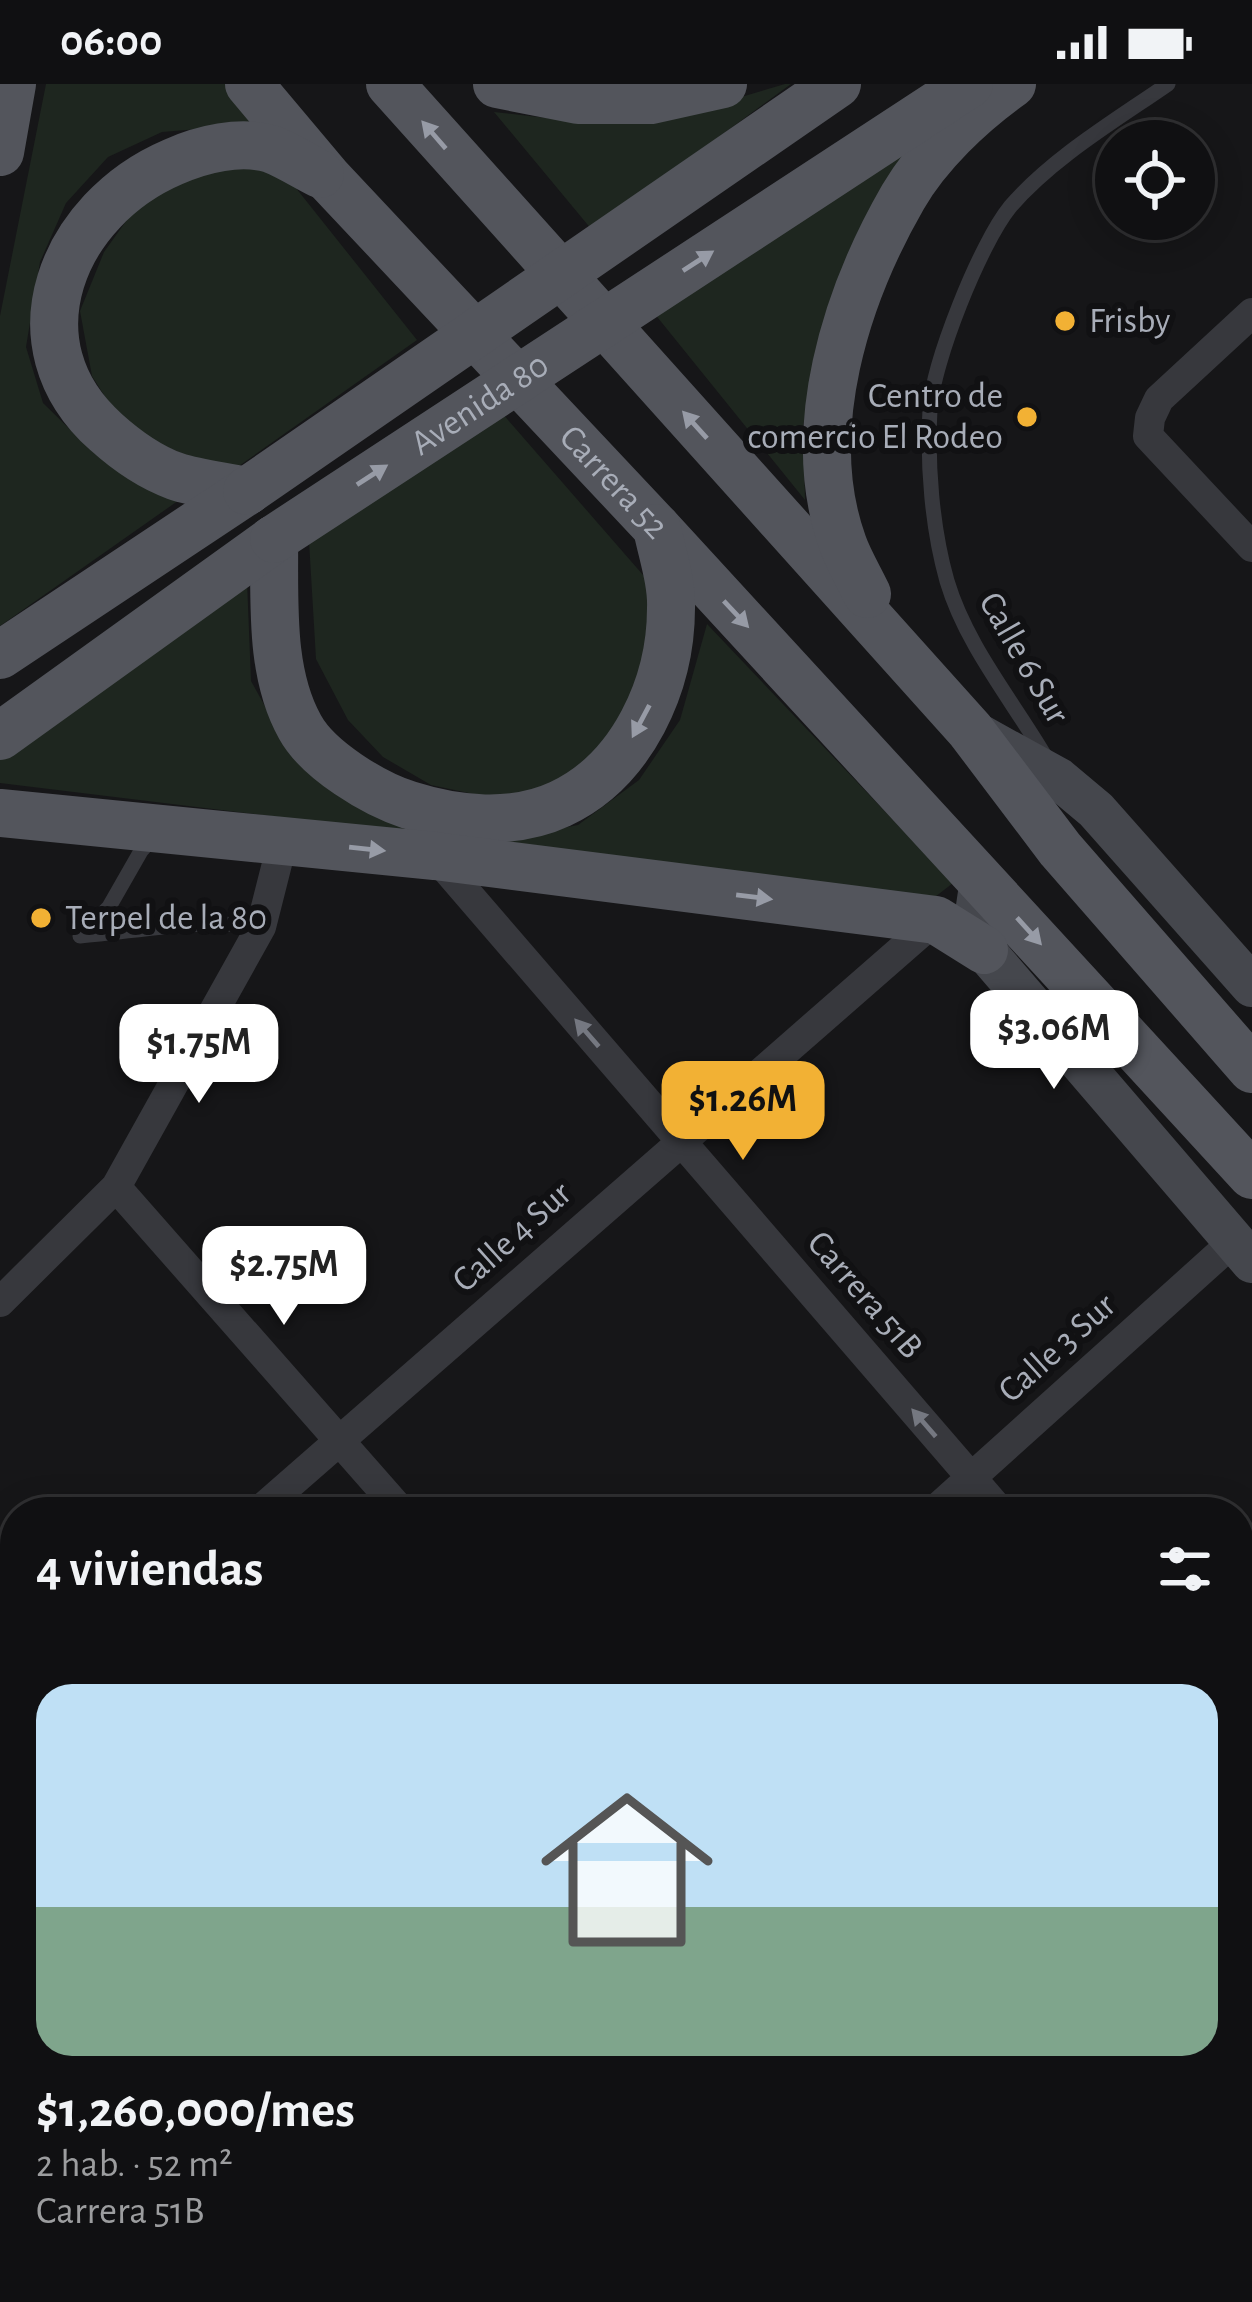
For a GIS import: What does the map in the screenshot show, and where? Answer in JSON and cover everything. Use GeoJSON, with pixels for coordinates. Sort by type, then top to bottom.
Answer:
{"type":"FeatureCollection","features":[{"type":"Feature","properties":{"kind":"main road"},"geometry":{"type":"LineString","coordinates":[[0,152],[12,84]]}},
{"type":"Feature","properties":{"kind":"main road","name":"Carrera 52"},"geometry":{"type":"LineString","coordinates":[[249,84],[328,178],[1252,1175]]}},
{"type":"Feature","properties":{"kind":"main road"},"geometry":{"type":"LineString","coordinates":[[390,84],[970,730],[1060,849],[1252,1069]]}},
{"type":"Feature","properties":{"kind":"main road"},"geometry":{"type":"LineString","coordinates":[[497,84],[578,100],[651,100],[724,84]]}},
{"type":"Feature","properties":{"kind":"main road","name":"Avenida 80"},"geometry":{"type":"LineString","coordinates":[[0,655],[837,84]]}},
{"type":"Feature","properties":{"kind":"main road","name":"Avenida 80"},"geometry":{"type":"LineString","coordinates":[[0,736],[274,539],[969,84]]}},
{"type":"Feature","properties":{"kind":"main road"},"geometry":{"type":"LineString","coordinates":[[891,641],[842,543],[829,430],[836,368],[860,282],[905,194],[947,141],[1012,84]]}},
{"type":"Feature","properties":{"kind":"main road"},"geometry":{"type":"LineString","coordinates":[[247,490],[175,476],[127,450],[94,421],[69,388],[54,344],[57,295],[70,254],[103,207],[141,175],[194,153],[230,146],[269,148],[328,178]]}},
{"type":"Feature","properties":{"kind":"main road"},"geometry":{"type":"LineString","coordinates":[[274,539],[281,675],[300,729],[338,767],[386,798],[448,817],[507,818],[560,804],[606,771],[640,730],[665,669],[672,605],[657,528]]}},
{"type":"Feature","properties":{"kind":"main road"},"geometry":{"type":"LineString","coordinates":[[0,813],[435,856],[936,920],[984,950]]}},
{"type":"Feature","properties":{"kind":"street"},"geometry":{"type":"LineString","coordinates":[[1252,314],[1159,399],[1148,436],[1252,547]]}},
{"type":"Feature","properties":{"kind":"street"},"geometry":{"type":"LineString","coordinates":[[970,730],[1059,779],[1096,810],[1252,986]]}},
{"type":"Feature","properties":{"kind":"street"},"geometry":{"type":"LineString","coordinates":[[0,1302],[116,1187],[261,927],[283,840]]}},
{"type":"Feature","properties":{"kind":"street","name":"Carrera 51B"},"geometry":{"type":"LineString","coordinates":[[435,856],[988,1497]]}},
{"type":"Feature","properties":{"kind":"street"},"geometry":{"type":"LineString","coordinates":[[981,879],[976,913],[984,950],[1243,1252]]}},
{"type":"Feature","properties":{"kind":"street","name":"Calle 4 Sur"},"geometry":{"type":"LineString","coordinates":[[276,1497],[981,879]]}},
{"type":"Feature","properties":{"kind":"street"},"geometry":{"type":"LineString","coordinates":[[116,1187],[390,1497]]}},
{"type":"Feature","properties":{"kind":"street","name":"Calle 3 Sur"},"geometry":{"type":"LineString","coordinates":[[950,1497],[1243,1252]]}},
{"type":"Feature","properties":{"kind":"lane","name":"Calle 6 Sur"},"geometry":{"type":"LineString","coordinates":[[1059,779],[978,650],[948,583],[933,506],[930,405],[955,319],[983,250],[1007,212],[1029,187],[1153,89],[1168,84]]}},
{"type":"Feature","properties":{"kind":"lane"},"geometry":{"type":"LineString","coordinates":[[164,827],[141,851],[109,908],[80,936],[231,922],[261,927]]}},
{"type":"Feature","properties":{"kind":"shaded area"},"geometry":{"type":"Polygon","coordinates":[[[46,84],[228,84],[259,124],[162,132],[108,157],[66,203],[40,262],[26,347],[43,403],[95,454],[182,498],[0,626],[0,316],[46,84]]]}},
{"type":"Feature","properties":{"kind":"shaded area"},"geometry":{"type":"Polygon","coordinates":[[[791,84],[592,230],[494,112],[599,124],[674,117],[791,84]]]}},
{"type":"Feature","properties":{"kind":"shaded area"},"geometry":{"type":"Polygon","coordinates":[[[937,120],[818,350],[803,426],[805,500],[654,313],[937,120]]]}},
{"type":"Feature","properties":{"kind":"shaded area"},"geometry":{"type":"Polygon","coordinates":[[[237,164],[284,173],[417,340],[229,473],[126,430],[92,376],[80,311],[104,252],[139,203],[185,173],[237,164]]]}},
{"type":"Feature","properties":{"kind":"shaded area"},"geometry":{"type":"Polygon","coordinates":[[[501,412],[657,591],[634,709],[588,763],[545,789],[497,799],[431,785],[383,757],[348,720],[316,659],[309,541],[501,412]]]}},
{"type":"Feature","properties":{"kind":"shaded area"},"geometry":{"type":"Polygon","coordinates":[[[247,581],[251,681],[280,733],[528,835],[578,825],[639,780],[680,720],[707,624],[953,883],[935,897],[0,783],[0,753],[247,581]]]}},
{"type":"Feature","properties":{"kind":"place","name":"Frisby"},"geometry":{"type":"Point","coordinates":[1065,321]}},
{"type":"Feature","properties":{"kind":"place","name":"Centro de comercio El Rodeo"},"geometry":{"type":"Point","coordinates":[1027,417]}},
{"type":"Feature","properties":{"kind":"place","name":"Terpel de la 80"},"geometry":{"type":"Point","coordinates":[41,918]}}]}
